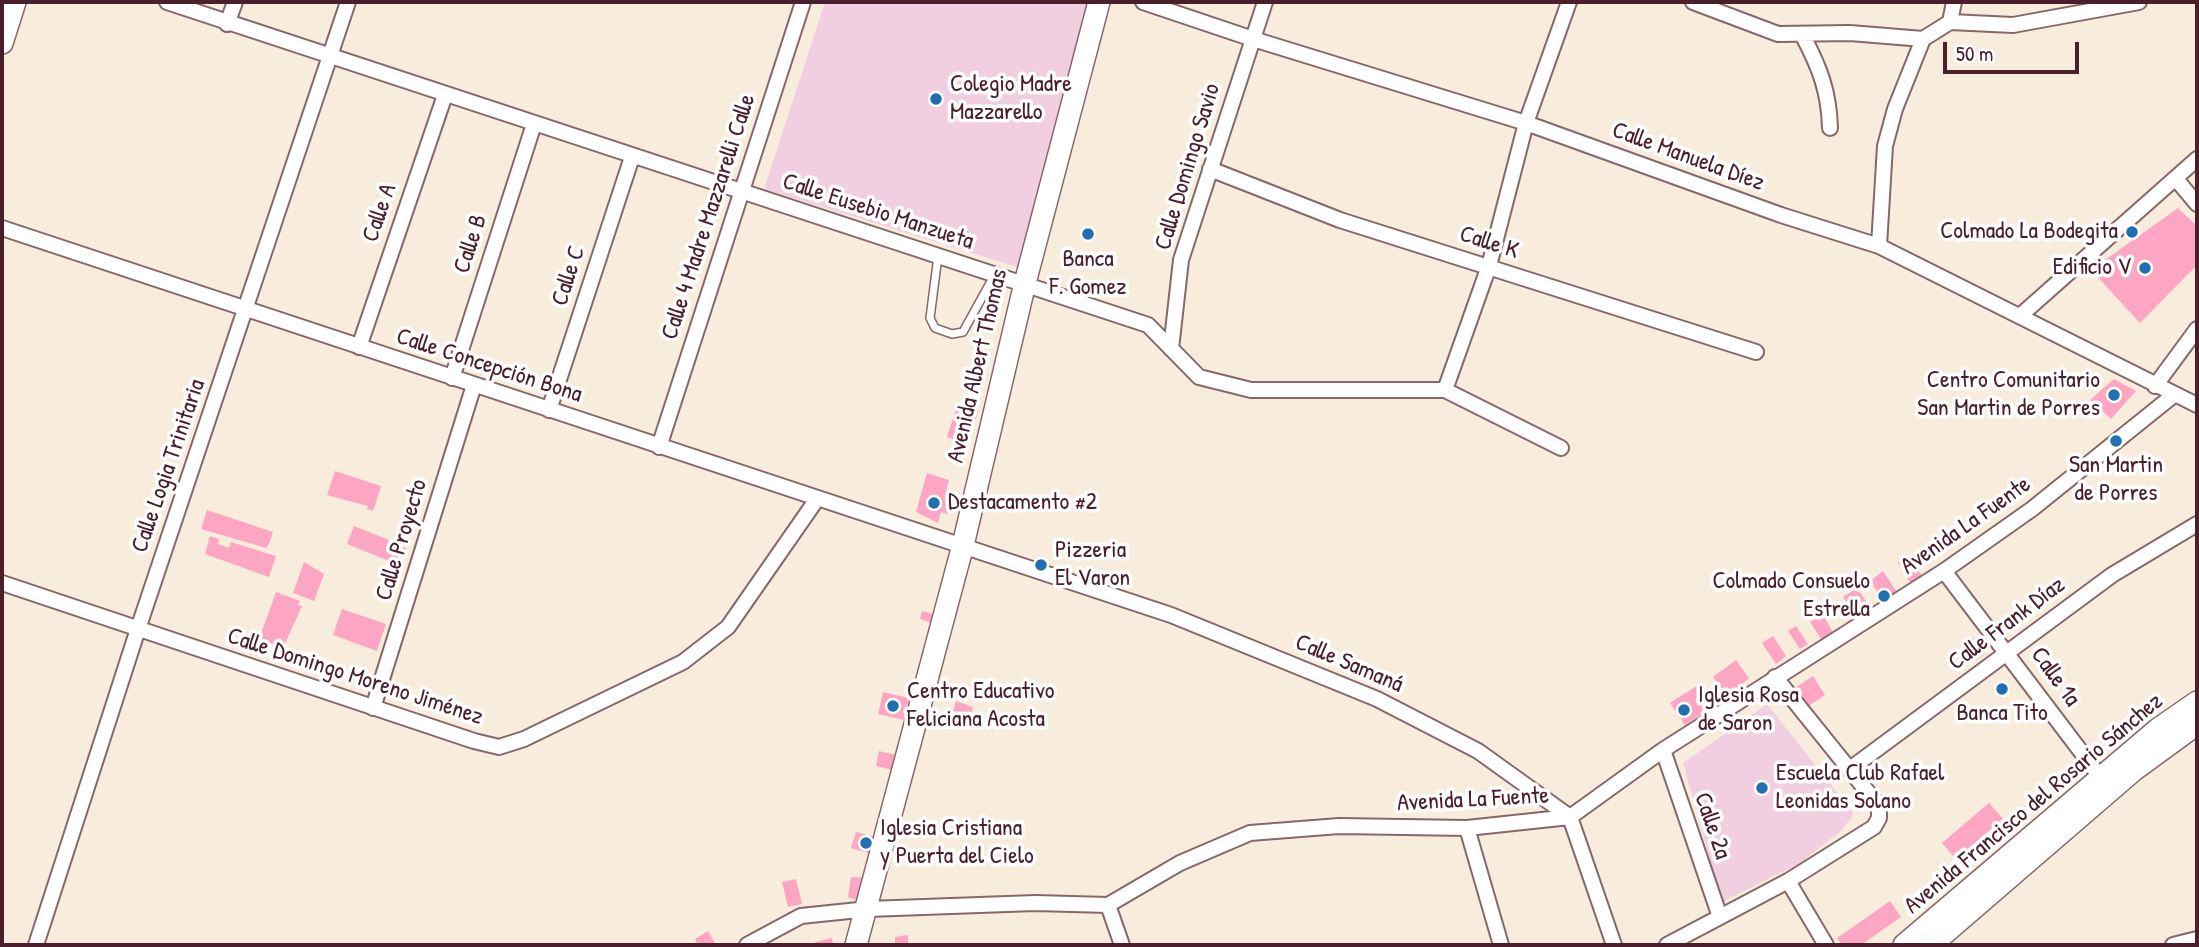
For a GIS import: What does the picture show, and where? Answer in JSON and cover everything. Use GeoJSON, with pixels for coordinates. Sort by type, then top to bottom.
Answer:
{"type":"FeatureCollection","features":[{"type":"Feature","properties":{"kind":"main road"},"geometry":{"type":"LineString","coordinates":[[2,43],[15,2]]}},
{"type":"Feature","properties":{"kind":"main road","name":"Avenida Albert Thomas"},"geometry":{"type":"LineString","coordinates":[[856,945],[868,909],[963,545],[1025,283],[1098,2]]}},
{"type":"Feature","properties":{"kind":"main road","name":"Avenida Francisco del Rosario Sánchez"},"geometry":{"type":"LineString","coordinates":[[1904,945],[2158,729],[2197,702]]}},
{"type":"Feature","properties":{"kind":"main road","name":"Avenida Francisco del Rosario Sánchez"},"geometry":{"type":"LineString","coordinates":[[1931,945],[2134,770],[2197,724]]}},
{"type":"Feature","properties":{"kind":"street","name":"Calle Eusebio Manzueta"},"geometry":{"type":"LineString","coordinates":[[167,2],[1148,325],[1199,377],[1251,390],[1445,390],[1561,448]]}},
{"type":"Feature","properties":{"kind":"street"},"geometry":{"type":"LineString","coordinates":[[228,24],[235,2]]}},
{"type":"Feature","properties":{"kind":"street","name":"Calle Logia Trinitaria"},"geometry":{"type":"LineString","coordinates":[[36,945],[138,629],[348,2]]}},
{"type":"Feature","properties":{"kind":"street","name":"Calle 4 Madre Mazzarelli Calle"},"geometry":{"type":"LineString","coordinates":[[659,447],[803,2]]}},
{"type":"Feature","properties":{"kind":"street","name":"Calle Manuela Díez"},"geometry":{"type":"LineString","coordinates":[[1143,2],[1253,40],[1526,123],[1781,215],[1879,246],[2197,405]]}},
{"type":"Feature","properties":{"kind":"street","name":"Calle Domingo Savio"},"geometry":{"type":"LineString","coordinates":[[1171,349],[1181,260],[1265,2]]}},
{"type":"Feature","properties":{"kind":"street"},"geometry":{"type":"LineString","coordinates":[[1445,390],[1489,266],[1526,123],[1569,2]]}},
{"type":"Feature","properties":{"kind":"street"},"geometry":{"type":"LineString","coordinates":[[1950,22],[1954,2]]}},
{"type":"Feature","properties":{"kind":"street"},"geometry":{"type":"LineString","coordinates":[[1879,246],[1885,146],[1895,108],[1923,39],[1950,22],[2013,25],[2131,2]]}},
{"type":"Feature","properties":{"kind":"street"},"geometry":{"type":"LineString","coordinates":[[1701,3],[1778,34],[1803,36],[1850,33],[1923,39]]}},
{"type":"Feature","properties":{"kind":"street"},"geometry":{"type":"LineString","coordinates":[[1803,36],[1822,72],[1829,99],[1830,128]]}},
{"type":"Feature","properties":{"kind":"street","name":"Calle A"},"geometry":{"type":"LineString","coordinates":[[359,347],[445,95]]}},
{"type":"Feature","properties":{"kind":"street","name":"Calle B"},"geometry":{"type":"LineString","coordinates":[[452,378],[534,124]]}},
{"type":"Feature","properties":{"kind":"street","name":"Calle C"},"geometry":{"type":"LineString","coordinates":[[549,410],[632,157]]}},
{"type":"Feature","properties":{"kind":"street"},"geometry":{"type":"LineString","coordinates":[[2021,315],[2197,159]]}},
{"type":"Feature","properties":{"kind":"street","name":"Calle K"},"geometry":{"type":"LineString","coordinates":[[1210,169],[1340,220],[1489,266],[1646,320],[1756,352]]}},
{"type":"Feature","properties":{"kind":"street"},"geometry":{"type":"LineString","coordinates":[[2176,179],[2197,204]]}},
{"type":"Feature","properties":{"kind":"street","name":"Calle Concepción Bona"},"geometry":{"type":"LineString","coordinates":[[2,228],[659,447],[963,545]]}},
{"type":"Feature","properties":{"kind":"street"},"geometry":{"type":"LineString","coordinates":[[2155,386],[2197,329]]}},
{"type":"Feature","properties":{"kind":"street","name":"Calle Proyecto"},"geometry":{"type":"LineString","coordinates":[[373,708],[474,385]]}},
{"type":"Feature","properties":{"kind":"street","name":"Avenida La Fuente"},"geometry":{"type":"LineString","coordinates":[[1108,905],[1180,863],[1250,833],[1339,826],[1467,828],[1570,817],[1664,750],[1944,571],[2032,509],[2175,394]]}},
{"type":"Feature","properties":{"kind":"street","name":"Calle Domingo Moreno Jiménez"},"geometry":{"type":"LineString","coordinates":[[2,583],[373,708],[499,747],[524,740],[683,662],[728,627],[817,499]]}},
{"type":"Feature","properties":{"kind":"street","name":"Calle Frank Díaz"},"geometry":{"type":"LineString","coordinates":[[1850,769],[2112,575],[2197,524]]}},
{"type":"Feature","properties":{"kind":"street","name":"Calle Samaná"},"geometry":{"type":"LineString","coordinates":[[963,545],[1171,615],[1377,699],[1478,751],[1570,817]]}},
{"type":"Feature","properties":{"kind":"street","name":"Calle 1a"},"geometry":{"type":"LineString","coordinates":[[1944,571],[2101,778]]}},
{"type":"Feature","properties":{"kind":"street"},"geometry":{"type":"LineString","coordinates":[[1667,945],[1788,881],[1874,827],[1879,818],[1879,806],[1775,677]]}},
{"type":"Feature","properties":{"kind":"street","name":"Calle 2a"},"geometry":{"type":"LineString","coordinates":[[1664,750],[1720,917]]}},
{"type":"Feature","properties":{"kind":"street"},"geometry":{"type":"LineString","coordinates":[[1570,817],[1614,945]]}},
{"type":"Feature","properties":{"kind":"street"},"geometry":{"type":"LineString","coordinates":[[1467,828],[1502,945]]}},
{"type":"Feature","properties":{"kind":"street"},"geometry":{"type":"LineString","coordinates":[[1788,881],[1826,945]]}},
{"type":"Feature","properties":{"kind":"street"},"geometry":{"type":"LineString","coordinates":[[747,945],[801,916],[868,909],[1035,903],[1108,905],[1122,945]]}},
{"type":"Feature","properties":{"kind":"street"},"geometry":{"type":"LineString","coordinates":[[2173,945],[2197,939]]}},
{"type":"Feature","properties":{"kind":"lane"},"geometry":{"type":"LineString","coordinates":[[938,255],[930,318],[935,328],[952,334],[963,332],[995,274]]}},
{"type":"Feature","properties":{"kind":"shaded area","name":"Colegio Madre Mazzarello"},"geometry":{"type":"Polygon","coordinates":[[[825,2],[1079,2],[1104,10],[1030,271],[764,189],[825,2]]]}},
{"type":"Feature","properties":{"kind":"shaded area","name":"Escuela Club Rafael Leonidas Solano"},"geometry":{"type":"Polygon","coordinates":[[[1767,704],[1854,814],[1841,831],[1800,863],[1722,902],[1683,763],[1767,704]]]}},
{"type":"Feature","properties":{"kind":"building","name":"Edificio V"},"geometry":{"type":"Polygon","coordinates":[[[2178,208],[2197,226],[2197,265],[2140,323],[2091,270],[2178,208]]]}},
{"type":"Feature","properties":{"kind":"building","name":"Centro Comunitario San Martin de Porres"},"geometry":{"type":"Polygon","coordinates":[[[2114,379],[2136,391],[2111,419],[2090,400],[2114,379]]]}},
{"type":"Feature","properties":{"kind":"building"},"geometry":{"type":"Polygon","coordinates":[[[958,403],[979,410],[967,444],[947,437],[958,403]]]}},
{"type":"Feature","properties":{"kind":"building"},"geometry":{"type":"Polygon","coordinates":[[[335,471],[381,486],[373,511],[367,509],[368,506],[327,495],[335,471]]]}},
{"type":"Feature","properties":{"kind":"building","name":"Destacamento #2"},"geometry":{"type":"Polygon","coordinates":[[[927,473],[949,480],[946,491],[953,493],[947,514],[941,512],[938,523],[916,512],[927,473]]]}},
{"type":"Feature","properties":{"kind":"building"},"geometry":{"type":"Polygon","coordinates":[[[207,510],[273,532],[270,542],[266,548],[201,529],[207,510]]]}},
{"type":"Feature","properties":{"kind":"building"},"geometry":{"type":"Polygon","coordinates":[[[354,526],[389,540],[388,543],[406,548],[399,565],[347,544],[354,526]]]}},
{"type":"Feature","properties":{"kind":"building"},"geometry":{"type":"Polygon","coordinates":[[[210,536],[219,539],[218,544],[229,548],[231,542],[276,556],[269,577],[205,554],[210,536]]]}},
{"type":"Feature","properties":{"kind":"building"},"geometry":{"type":"Polygon","coordinates":[[[1909,556],[1922,576],[1911,584],[1898,563],[1909,556]]]}},
{"type":"Feature","properties":{"kind":"building"},"geometry":{"type":"Polygon","coordinates":[[[304,562],[324,574],[314,601],[293,593],[304,562]]]}},
{"type":"Feature","properties":{"kind":"building"},"geometry":{"type":"Polygon","coordinates":[[[1883,571],[1899,595],[1886,604],[1870,581],[1883,571]]]}},
{"type":"Feature","properties":{"kind":"building"},"geometry":{"type":"Polygon","coordinates":[[[1857,588],[1874,613],[1860,622],[1843,597],[1857,588]]]}},
{"type":"Feature","properties":{"kind":"building"},"geometry":{"type":"Polygon","coordinates":[[[276,592],[300,601],[298,605],[302,606],[283,648],[259,639],[276,592]]]}},
{"type":"Feature","properties":{"kind":"building"},"geometry":{"type":"Polygon","coordinates":[[[342,609],[386,624],[377,651],[333,635],[342,609]]]}},
{"type":"Feature","properties":{"kind":"building"},"geometry":{"type":"Polygon","coordinates":[[[922,611],[937,615],[935,624],[920,619],[922,611]]]}},
{"type":"Feature","properties":{"kind":"building"},"geometry":{"type":"Polygon","coordinates":[[[1823,615],[1833,632],[1821,639],[1810,622],[1823,615]]]}},
{"type":"Feature","properties":{"kind":"building"},"geometry":{"type":"Polygon","coordinates":[[[1796,626],[1808,644],[1800,649],[1788,631],[1796,626]]]}},
{"type":"Feature","properties":{"kind":"building"},"geometry":{"type":"Polygon","coordinates":[[[1773,636],[1786,656],[1776,664],[1762,643],[1773,636]]]}},
{"type":"Feature","properties":{"kind":"building"},"geometry":{"type":"Polygon","coordinates":[[[1973,637],[1985,654],[1975,661],[1964,644],[1973,637]]]}},
{"type":"Feature","properties":{"kind":"building"},"geometry":{"type":"Polygon","coordinates":[[[1736,660],[1749,678],[1728,698],[1713,677],[1736,660]]]}},
{"type":"Feature","properties":{"kind":"building"},"geometry":{"type":"Polygon","coordinates":[[[1813,676],[1825,695],[1807,707],[1795,688],[1813,676]]]}},
{"type":"Feature","properties":{"kind":"building","name":"Banca Tito"},"geometry":{"type":"Polygon","coordinates":[[[2005,681],[2011,689],[2000,698],[1993,690],[2005,681]]]}},
{"type":"Feature","properties":{"kind":"building"},"geometry":{"type":"Polygon","coordinates":[[[1698,685],[1712,707],[1685,725],[1670,703],[1698,685]]]}},
{"type":"Feature","properties":{"kind":"building","name":"Centro Educativo Feliciana Acosta"},"geometry":{"type":"Polygon","coordinates":[[[883,692],[909,698],[904,720],[878,714],[883,692]]]}},
{"type":"Feature","properties":{"kind":"building"},"geometry":{"type":"Polygon","coordinates":[[[956,701],[973,707],[970,717],[953,711],[956,701]]]}},
{"type":"Feature","properties":{"kind":"building"},"geometry":{"type":"Polygon","coordinates":[[[879,751],[900,756],[897,771],[876,766],[879,751]]]}},
{"type":"Feature","properties":{"kind":"building"},"geometry":{"type":"Polygon","coordinates":[[[1989,803],[2003,819],[1956,859],[1942,843],[1989,803]]]}},
{"type":"Feature","properties":{"kind":"building","name":"Iglesia Cristiana y Puerta del Cielo"},"geometry":{"type":"Polygon","coordinates":[[[856,832],[881,838],[876,855],[851,848],[856,832]]]}},
{"type":"Feature","properties":{"kind":"building"},"geometry":{"type":"Polygon","coordinates":[[[851,877],[872,878],[860,901],[848,897],[851,877]]]}},
{"type":"Feature","properties":{"kind":"building"},"geometry":{"type":"Polygon","coordinates":[[[796,879],[802,904],[788,907],[782,882],[796,879]]]}},
{"type":"Feature","properties":{"kind":"building"},"geometry":{"type":"Polygon","coordinates":[[[1890,901],[1901,917],[1861,945],[1842,945],[1837,938],[1890,901]]]}},
{"type":"Feature","properties":{"kind":"building"},"geometry":{"type":"Polygon","coordinates":[[[708,931],[716,945],[698,945],[695,939],[708,931]]]}},
{"type":"Feature","properties":{"kind":"building"},"geometry":{"type":"Polygon","coordinates":[[[908,935],[908,945],[895,945],[895,937],[908,935]]]}},
{"type":"Feature","properties":{"kind":"building"},"geometry":{"type":"Polygon","coordinates":[[[832,938],[833,945],[816,945],[815,942],[832,938]]]}},
{"type":"Feature","properties":{"kind":"place","name":"Colegio Madre Mazzarello"},"geometry":{"type":"Point","coordinates":[936,99]}},
{"type":"Feature","properties":{"kind":"place","name":"Colmado La Bodegita"},"geometry":{"type":"Point","coordinates":[2132,232]}},
{"type":"Feature","properties":{"kind":"place","name":"Banca F. Gomez"},"geometry":{"type":"Point","coordinates":[1088,234]}},
{"type":"Feature","properties":{"kind":"place","name":"Edificio V"},"geometry":{"type":"Point","coordinates":[2145,268]}},
{"type":"Feature","properties":{"kind":"place","name":"Centro Comunitario San Martin de Porres"},"geometry":{"type":"Point","coordinates":[2114,395]}},
{"type":"Feature","properties":{"kind":"place","name":"San Martin de Porres"},"geometry":{"type":"Point","coordinates":[2116,441]}},
{"type":"Feature","properties":{"kind":"place","name":"Destacamento #2"},"geometry":{"type":"Point","coordinates":[934,503]}},
{"type":"Feature","properties":{"kind":"place","name":"Pizzeria El Varon"},"geometry":{"type":"Point","coordinates":[1041,565]}},
{"type":"Feature","properties":{"kind":"place","name":"Colmado Consuelo Estrella"},"geometry":{"type":"Point","coordinates":[1884,596]}},
{"type":"Feature","properties":{"kind":"place","name":"Banca Tito"},"geometry":{"type":"Point","coordinates":[2002,689]}},
{"type":"Feature","properties":{"kind":"place","name":"Centro Educativo Feliciana Acosta"},"geometry":{"type":"Point","coordinates":[893,706]}},
{"type":"Feature","properties":{"kind":"place","name":"Iglesia Rosa de Saron"},"geometry":{"type":"Point","coordinates":[1684,710]}},
{"type":"Feature","properties":{"kind":"place","name":"Escuela Club Rafael Leonidas Solano"},"geometry":{"type":"Point","coordinates":[1762,788]}},
{"type":"Feature","properties":{"kind":"place","name":"Iglesia Cristiana y Puerta del Cielo"},"geometry":{"type":"Point","coordinates":[866,843]}}]}
